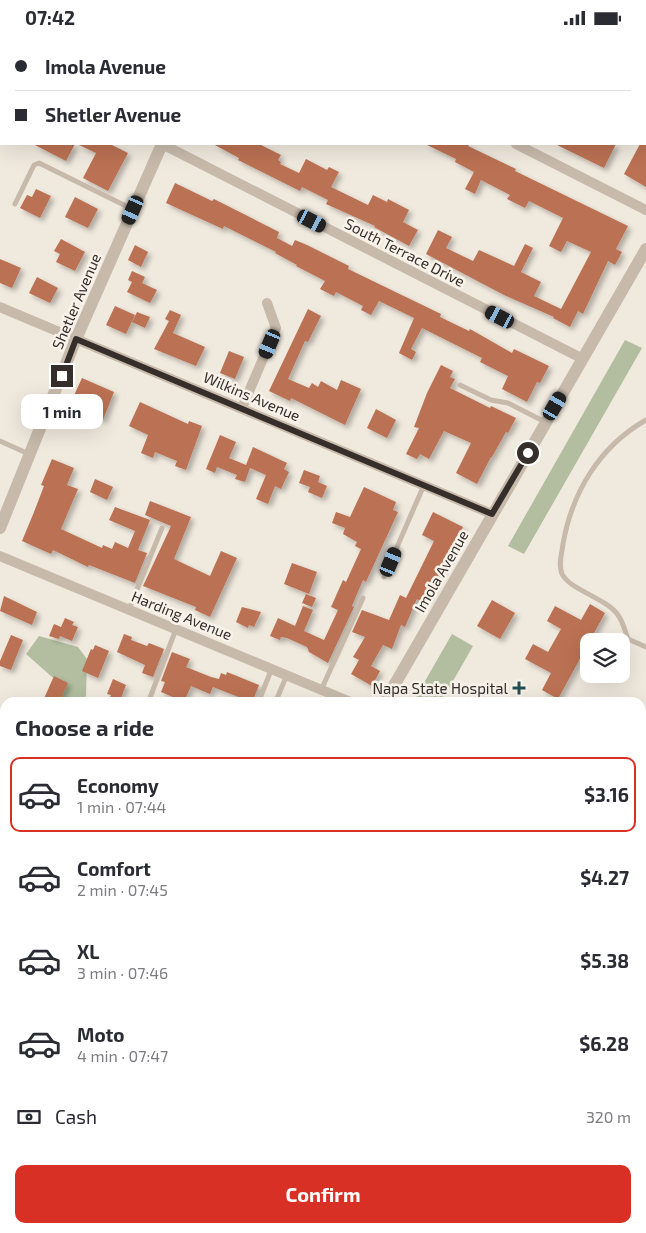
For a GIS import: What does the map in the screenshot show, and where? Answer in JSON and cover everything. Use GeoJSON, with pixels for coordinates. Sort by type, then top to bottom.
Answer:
{"type":"FeatureCollection","features":[{"type":"Feature","properties":{"kind":"street","name":"Shetler Avenue"},"geometry":{"type":"LineString","coordinates":[[0,528],[76,339],[162,145]]}},
{"type":"Feature","properties":{"kind":"street","name":"South Terrace Drive"},"geometry":{"type":"LineString","coordinates":[[164,145],[583,359]]}},
{"type":"Feature","properties":{"kind":"street"},"geometry":{"type":"LineString","coordinates":[[521,145],[535,148],[646,210]]}},
{"type":"Feature","properties":{"kind":"street","name":"Imola Avenue"},"geometry":{"type":"LineString","coordinates":[[387,697],[646,249]]}},
{"type":"Feature","properties":{"kind":"street"},"geometry":{"type":"LineString","coordinates":[[242,408],[276,328],[267,303]]}},
{"type":"Feature","properties":{"kind":"street","name":"Wilkins Avenue"},"geometry":{"type":"LineString","coordinates":[[0,307],[492,514]]}},
{"type":"Feature","properties":{"kind":"street","name":"Harding Avenue"},"geometry":{"type":"LineString","coordinates":[[0,556],[341,697]]}},
{"type":"Feature","properties":{"kind":"lane"},"geometry":{"type":"LineString","coordinates":[[15,204],[34,165],[39,163],[133,210]]}},
{"type":"Feature","properties":{"kind":"lane"},"geometry":{"type":"LineString","coordinates":[[460,385],[491,400],[508,403],[546,422]]}},
{"type":"Feature","properties":{"kind":"lane"},"geometry":{"type":"LineString","coordinates":[[646,420],[624,434],[611,446],[587,477],[572,508],[560,564],[566,580],[613,610],[621,620],[628,639],[646,647]]}},
{"type":"Feature","properties":{"kind":"lane"},"geometry":{"type":"LineString","coordinates":[[0,441],[30,454]]}},
{"type":"Feature","properties":{"kind":"lane"},"geometry":{"type":"LineString","coordinates":[[384,577],[424,485]]}},
{"type":"Feature","properties":{"kind":"lane"},"geometry":{"type":"LineString","coordinates":[[128,609],[162,528]]}},
{"type":"Feature","properties":{"kind":"lane"},"geometry":{"type":"LineString","coordinates":[[322,688],[363,598]]}},
{"type":"Feature","properties":{"kind":"lane"},"geometry":{"type":"LineString","coordinates":[[150,697],[176,629]]}},
{"type":"Feature","properties":{"kind":"lane"},"geometry":{"type":"LineString","coordinates":[[260,697],[272,668]]}},
{"type":"Feature","properties":{"kind":"lane"},"geometry":{"type":"LineString","coordinates":[[278,697],[288,674]]}},
{"type":"Feature","properties":{"kind":"green space"},"geometry":{"type":"Polygon","coordinates":[[[625,340],[642,348],[524,554],[508,546],[625,340]]]}},
{"type":"Feature","properties":{"kind":"green space"},"geometry":{"type":"Polygon","coordinates":[[[452,634],[473,646],[444,697],[416,697],[452,634]]]}},
{"type":"Feature","properties":{"kind":"green space"},"geometry":{"type":"Polygon","coordinates":[[[39,636],[78,647],[87,659],[86,696],[62,697],[60,684],[26,654],[39,636]]]}},
{"type":"Feature","properties":{"kind":"building"},"geometry":{"type":"Polygon","coordinates":[[[35,145],[74,145],[66,161],[35,145]]]}},
{"type":"Feature","properties":{"kind":"building"},"geometry":{"type":"Polygon","coordinates":[[[79,145],[112,145],[128,153],[108,191],[83,178],[96,153],[79,145]]]}},
{"type":"Feature","properties":{"kind":"building"},"geometry":{"type":"Polygon","coordinates":[[[215,145],[261,145],[281,155],[278,160],[281,162],[280,164],[299,173],[306,159],[327,170],[329,167],[339,172],[331,187],[368,205],[373,195],[387,202],[388,199],[409,210],[403,222],[418,230],[409,246],[375,226],[326,204],[328,200],[302,187],[300,191],[238,160],[239,158],[215,145]]]}},
{"type":"Feature","properties":{"kind":"building"},"geometry":{"type":"Polygon","coordinates":[[[427,145],[469,145],[516,169],[515,171],[628,226],[616,249],[622,252],[615,265],[608,261],[583,314],[578,311],[570,327],[554,317],[504,295],[426,254],[438,230],[452,237],[446,248],[473,261],[479,250],[514,266],[525,244],[533,248],[521,272],[541,282],[534,296],[561,309],[591,252],[567,241],[561,252],[549,246],[563,218],[529,201],[525,208],[507,199],[510,195],[481,180],[475,194],[465,189],[474,172],[455,162],[456,159],[427,145]]]}},
{"type":"Feature","properties":{"kind":"building"},"geometry":{"type":"Polygon","coordinates":[[[557,145],[616,145],[604,168],[557,145]]]}},
{"type":"Feature","properties":{"kind":"building"},"geometry":{"type":"Polygon","coordinates":[[[639,145],[646,145],[646,187],[624,174],[639,145]]]}},
{"type":"Feature","properties":{"kind":"building"},"geometry":{"type":"Polygon","coordinates":[[[175,183],[212,201],[214,199],[279,232],[277,238],[292,246],[295,240],[307,245],[349,266],[348,269],[441,314],[440,317],[469,331],[470,329],[512,353],[514,349],[549,366],[540,383],[537,382],[527,402],[502,389],[508,376],[480,362],[482,358],[422,328],[411,349],[416,352],[412,360],[399,353],[414,318],[379,301],[371,315],[361,310],[363,306],[336,292],[334,296],[320,289],[325,281],[296,266],[276,252],[224,226],[223,229],[166,203],[175,183]]]}},
{"type":"Feature","properties":{"kind":"building"},"geometry":{"type":"Polygon","coordinates":[[[36,189],[51,196],[40,218],[20,208],[27,195],[32,197],[36,189]]]}},
{"type":"Feature","properties":{"kind":"building"},"geometry":{"type":"Polygon","coordinates":[[[75,197],[98,209],[88,228],[65,217],[75,197]]]}},
{"type":"Feature","properties":{"kind":"building"},"geometry":{"type":"Polygon","coordinates":[[[61,239],[85,252],[75,271],[56,262],[60,254],[54,251],[61,239]]]}},
{"type":"Feature","properties":{"kind":"building"},"geometry":{"type":"Polygon","coordinates":[[[135,245],[148,252],[141,267],[128,260],[135,245]]]}},
{"type":"Feature","properties":{"kind":"building"},"geometry":{"type":"Polygon","coordinates":[[[0,259],[21,268],[12,288],[0,283],[0,259]]]}},
{"type":"Feature","properties":{"kind":"building"},"geometry":{"type":"Polygon","coordinates":[[[132,271],[145,277],[142,283],[157,290],[150,303],[127,292],[132,282],[128,280],[132,271]]]}},
{"type":"Feature","properties":{"kind":"building"},"geometry":{"type":"Polygon","coordinates":[[[37,277],[58,288],[50,303],[29,293],[37,277]]]}},
{"type":"Feature","properties":{"kind":"building"},"geometry":{"type":"Polygon","coordinates":[[[115,306],[135,315],[126,334],[106,325],[115,306]]]}},
{"type":"Feature","properties":{"kind":"building"},"geometry":{"type":"Polygon","coordinates":[[[308,309],[321,316],[308,342],[305,341],[288,379],[309,388],[312,383],[318,387],[321,381],[337,390],[341,380],[361,389],[345,425],[291,398],[290,401],[269,391],[308,309]]]}},
{"type":"Feature","properties":{"kind":"building"},"geometry":{"type":"Polygon","coordinates":[[[170,310],[181,315],[173,333],[205,347],[196,366],[154,349],[169,321],[165,319],[170,310]]]}},
{"type":"Feature","properties":{"kind":"building"},"geometry":{"type":"Polygon","coordinates":[[[137,312],[150,317],[145,328],[132,322],[137,312]]]}},
{"type":"Feature","properties":{"kind":"building"},"geometry":{"type":"Polygon","coordinates":[[[229,351],[244,357],[235,379],[220,373],[229,351]]]}},
{"type":"Feature","properties":{"kind":"building"},"geometry":{"type":"Polygon","coordinates":[[[441,365],[453,371],[450,377],[455,379],[450,388],[490,408],[491,406],[516,418],[491,457],[477,484],[456,473],[471,443],[444,431],[429,459],[420,454],[417,459],[406,454],[419,428],[414,427],[427,393],[441,365]]]}},
{"type":"Feature","properties":{"kind":"building"},"geometry":{"type":"Polygon","coordinates":[[[82,378],[114,392],[103,420],[91,415],[93,412],[71,402],[82,378]]]}},
{"type":"Feature","properties":{"kind":"building"},"geometry":{"type":"Polygon","coordinates":[[[140,402],[188,424],[189,421],[202,426],[186,470],[175,466],[177,461],[155,452],[153,458],[141,453],[148,435],[129,426],[140,402]]]}},
{"type":"Feature","properties":{"kind":"building"},"geometry":{"type":"Polygon","coordinates":[[[376,409],[396,420],[387,438],[367,428],[376,409]]]}},
{"type":"Feature","properties":{"kind":"building"},"geometry":{"type":"Polygon","coordinates":[[[220,435],[236,442],[229,458],[246,465],[253,447],[287,463],[284,469],[289,472],[281,489],[275,486],[268,504],[256,499],[266,475],[250,468],[245,482],[235,479],[237,475],[217,467],[215,473],[206,469],[220,435]]]}},
{"type":"Feature","properties":{"kind":"building"},"geometry":{"type":"Polygon","coordinates":[[[52,459],[74,468],[67,485],[78,489],[61,529],[102,548],[103,545],[112,549],[115,542],[128,548],[135,531],[109,520],[115,507],[150,520],[138,550],[147,553],[135,583],[89,565],[88,567],[53,550],[51,554],[22,541],[44,486],[41,485],[52,459]]]}},
{"type":"Feature","properties":{"kind":"building"},"geometry":{"type":"Polygon","coordinates":[[[304,470],[320,476],[318,482],[327,486],[322,498],[308,492],[310,487],[299,483],[304,470]]]}},
{"type":"Feature","properties":{"kind":"building"},"geometry":{"type":"Polygon","coordinates":[[[95,479],[113,487],[107,500],[90,492],[95,479]]]}},
{"type":"Feature","properties":{"kind":"building"},"geometry":{"type":"Polygon","coordinates":[[[364,487],[396,502],[393,510],[398,512],[366,582],[363,580],[352,606],[354,607],[328,663],[309,652],[307,647],[287,638],[281,637],[280,640],[270,636],[278,618],[295,626],[303,606],[313,610],[304,631],[324,640],[338,610],[331,607],[343,580],[346,582],[361,549],[355,546],[357,542],[343,534],[345,528],[332,523],[336,512],[350,517],[364,487]]]}},
{"type":"Feature","properties":{"kind":"building"},"geometry":{"type":"Polygon","coordinates":[[[150,501],[191,517],[174,559],[210,576],[221,551],[237,558],[210,617],[195,610],[196,607],[143,586],[171,526],[145,515],[150,501]]]}},
{"type":"Feature","properties":{"kind":"building"},"geometry":{"type":"Polygon","coordinates":[[[433,512],[463,527],[425,603],[417,599],[405,627],[401,625],[392,649],[383,645],[371,666],[380,671],[372,686],[351,674],[359,660],[353,657],[365,637],[352,632],[362,610],[389,620],[400,595],[406,598],[434,541],[422,535],[433,512]]]}},
{"type":"Feature","properties":{"kind":"building"},"geometry":{"type":"Polygon","coordinates":[[[292,563],[317,572],[309,594],[284,584],[292,563]]]}},
{"type":"Feature","properties":{"kind":"building"},"geometry":{"type":"Polygon","coordinates":[[[306,594],[316,598],[312,607],[302,603],[306,594]]]}},
{"type":"Feature","properties":{"kind":"building"},"geometry":{"type":"Polygon","coordinates":[[[4,596],[37,612],[32,625],[0,611],[4,596]]]}},
{"type":"Feature","properties":{"kind":"building"},"geometry":{"type":"Polygon","coordinates":[[[492,600],[515,613],[500,639],[477,626],[492,600]]]}},
{"type":"Feature","properties":{"kind":"building"},"geometry":{"type":"Polygon","coordinates":[[[590,604],[605,613],[594,633],[580,633],[580,659],[559,697],[554,697],[542,690],[551,673],[525,659],[533,644],[548,652],[561,629],[547,621],[555,606],[581,620],[590,604]]]}},
{"type":"Feature","properties":{"kind":"building"},"geometry":{"type":"Polygon","coordinates":[[[242,607],[261,612],[254,627],[249,625],[248,628],[236,622],[242,607]]]}},
{"type":"Feature","properties":{"kind":"building"},"geometry":{"type":"Polygon","coordinates":[[[65,618],[74,622],[72,625],[78,627],[72,641],[60,636],[59,639],[49,636],[54,624],[61,627],[65,618]]]}},
{"type":"Feature","properties":{"kind":"building"},"geometry":{"type":"Polygon","coordinates":[[[124,634],[132,637],[131,640],[147,646],[149,643],[164,649],[153,677],[142,673],[145,665],[117,652],[124,634]]]}},
{"type":"Feature","properties":{"kind":"building"},"geometry":{"type":"Polygon","coordinates":[[[11,635],[23,640],[11,670],[0,666],[0,661],[11,635]]]}},
{"type":"Feature","properties":{"kind":"building"},"geometry":{"type":"Polygon","coordinates":[[[95,645],[109,651],[98,678],[82,671],[91,649],[93,650],[95,645]]]}},
{"type":"Feature","properties":{"kind":"building"},"geometry":{"type":"Polygon","coordinates":[[[172,652],[190,659],[186,667],[211,677],[219,679],[221,673],[226,675],[227,672],[259,685],[254,697],[238,697],[213,687],[210,694],[191,686],[186,697],[172,697],[161,692],[165,682],[161,681],[172,652]]]}},
{"type":"Feature","properties":{"kind":"building"},"geometry":{"type":"Polygon","coordinates":[[[54,676],[68,683],[62,697],[45,697],[54,676]]]}},
{"type":"Feature","properties":{"kind":"building"},"geometry":{"type":"Polygon","coordinates":[[[113,679],[126,685],[121,697],[110,697],[111,695],[107,694],[113,679]]]}},
{"type":"Feature","properties":{"kind":"place","name":"Napa State Hospital"},"geometry":{"type":"Point","coordinates":[519,688]}},
{"type":"Feature","properties":{"kind":"route"},"geometry":{"type":"LineString","coordinates":[[62,376],[76,339],[492,514],[528,453]]}}]}
